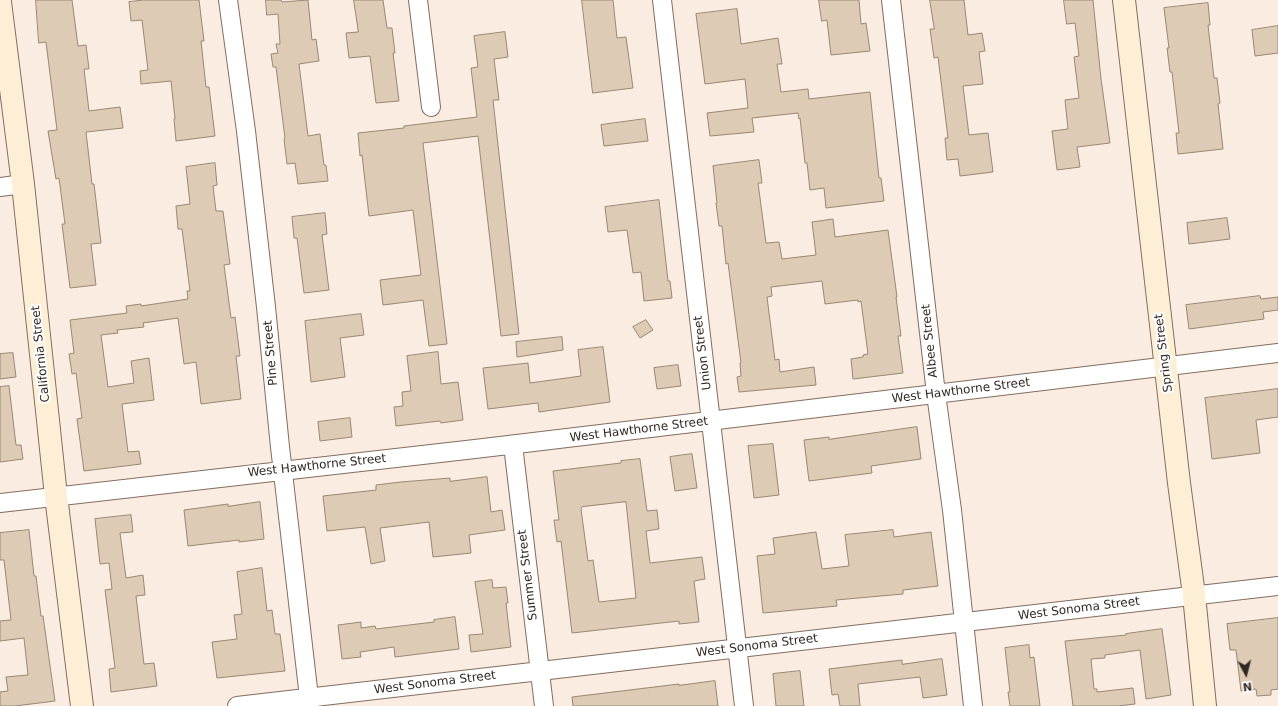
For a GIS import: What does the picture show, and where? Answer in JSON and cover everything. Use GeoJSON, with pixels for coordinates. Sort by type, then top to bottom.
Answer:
{"type":"FeatureCollection","features":[{"type":"Feature","properties":{"kind":"street","name":"Pine Street"},"geometry":{"type":"LineString","coordinates":[[228,0],[248,146],[309,702]]}},
{"type":"Feature","properties":{"kind":"street"},"geometry":{"type":"LineString","coordinates":[[418,0],[431,107]]}},
{"type":"Feature","properties":{"kind":"street","name":"Union Street"},"geometry":{"type":"LineString","coordinates":[[662,0],[744,706]]}},
{"type":"Feature","properties":{"kind":"street","name":"Albee Street"},"geometry":{"type":"LineString","coordinates":[[891,0],[936,394],[952,510],[974,706]]}},
{"type":"Feature","properties":{"kind":"street","name":"Spring Street"},"geometry":{"type":"LineString","coordinates":[[1124,0],[1179,483],[1194,595],[1205,706]]}},
{"type":"Feature","properties":{"kind":"street","name":"California Street"},"geometry":{"type":"LineString","coordinates":[[0,2],[23,184],[56,496],[82,706]]}},
{"type":"Feature","properties":{"kind":"street"},"geometry":{"type":"LineString","coordinates":[[0,187],[23,184]]}},
{"type":"Feature","properties":{"kind":"street","name":"West Hawthorne Street"},"geometry":{"type":"LineString","coordinates":[[0,503],[711,421],[1278,353]]}},
{"type":"Feature","properties":{"kind":"street","name":"Summer Street"},"geometry":{"type":"LineString","coordinates":[[513,444],[544,706]]}},
{"type":"Feature","properties":{"kind":"street","name":"West Sonoma Street"},"geometry":{"type":"LineString","coordinates":[[236,706],[309,702],[540,671],[1278,586]]}},
{"type":"Feature","properties":{"kind":"building"},"geometry":{"type":"Polygon","coordinates":[[[36,0],[72,0],[78,46],[86,45],[89,69],[84,69],[89,111],[120,107],[123,128],[86,132],[101,243],[91,244],[96,285],[70,288],[62,224],[65,224],[59,178],[56,179],[48,131],[57,130],[46,42],[39,43],[36,0]]]}},
{"type":"Feature","properties":{"kind":"building"},"geometry":{"type":"Polygon","coordinates":[[[144,0],[199,0],[204,41],[201,41],[206,87],[209,87],[215,136],[176,141],[171,81],[141,84],[140,71],[148,70],[142,20],[131,21],[129,2],[144,0]]]}},
{"type":"Feature","properties":{"kind":"building"},"geometry":{"type":"Polygon","coordinates":[[[266,0],[281,0],[282,2],[308,0],[312,40],[316,39],[319,61],[299,64],[308,136],[320,134],[324,165],[326,165],[328,181],[298,184],[295,163],[287,164],[276,67],[273,67],[271,54],[278,53],[276,44],[280,44],[278,14],[267,15],[266,0]]]}},
{"type":"Feature","properties":{"kind":"building"},"geometry":{"type":"Polygon","coordinates":[[[354,0],[383,0],[387,28],[392,28],[395,53],[393,53],[399,101],[376,103],[370,56],[349,58],[346,33],[358,32],[354,0]]]}},
{"type":"Feature","properties":{"kind":"building"},"geometry":{"type":"Polygon","coordinates":[[[582,0],[613,0],[617,38],[626,37],[633,88],[593,93],[582,0]]]}},
{"type":"Feature","properties":{"kind":"building"},"geometry":{"type":"Polygon","coordinates":[[[819,0],[859,0],[861,24],[866,23],[870,51],[831,55],[827,20],[822,21],[819,0]]]}},
{"type":"Feature","properties":{"kind":"building"},"geometry":{"type":"Polygon","coordinates":[[[930,0],[964,0],[968,35],[982,33],[985,51],[979,52],[983,84],[963,86],[969,135],[988,133],[993,172],[960,176],[958,159],[947,160],[945,138],[948,138],[938,57],[934,58],[930,29],[934,29],[930,0]]]}},
{"type":"Feature","properties":{"kind":"building"},"geometry":{"type":"Polygon","coordinates":[[[1064,0],[1093,0],[1101,79],[1110,143],[1077,147],[1080,167],[1057,170],[1052,131],[1068,129],[1065,100],[1079,98],[1074,57],[1079,56],[1075,23],[1067,24],[1064,0]]]}},
{"type":"Feature","properties":{"kind":"building"},"geometry":{"type":"Polygon","coordinates":[[[1208,3],[1210,25],[1208,25],[1214,78],[1217,78],[1223,149],[1178,154],[1176,133],[1179,133],[1172,72],[1170,72],[1167,48],[1169,48],[1164,8],[1208,3]]]}},
{"type":"Feature","properties":{"kind":"building"},"geometry":{"type":"Polygon","coordinates":[[[737,9],[741,44],[778,38],[782,64],[777,64],[781,92],[808,89],[809,99],[870,92],[879,178],[881,178],[884,201],[826,208],[824,188],[810,190],[807,163],[805,163],[800,118],[799,119],[798,113],[752,118],[754,132],[710,136],[707,113],[748,108],[745,79],[705,84],[696,14],[737,9]]]}},
{"type":"Feature","properties":{"kind":"building"},"geometry":{"type":"Polygon","coordinates":[[[1278,26],[1278,53],[1255,56],[1252,30],[1278,26]]]}},
{"type":"Feature","properties":{"kind":"building"},"geometry":{"type":"Polygon","coordinates":[[[505,32],[508,57],[494,59],[499,100],[493,100],[519,334],[501,336],[478,136],[423,143],[447,344],[429,346],[423,300],[383,305],[380,280],[421,275],[413,210],[369,216],[358,133],[477,117],[471,68],[478,67],[474,36],[505,32]]]}},
{"type":"Feature","properties":{"kind":"building"},"geometry":{"type":"Polygon","coordinates":[[[645,119],[648,141],[604,146],[601,125],[645,119]]]}},
{"type":"Feature","properties":{"kind":"building"},"geometry":{"type":"Polygon","coordinates":[[[759,160],[762,183],[758,183],[766,243],[779,242],[782,259],[816,255],[812,222],[833,219],[835,237],[888,230],[897,297],[901,336],[898,336],[903,373],[853,379],[851,359],[863,357],[863,355],[868,354],[861,301],[858,302],[858,300],[825,304],[822,281],[771,287],[772,296],[767,297],[775,360],[779,359],[780,372],[814,367],[816,385],[739,392],[737,377],[741,376],[741,363],[728,263],[726,264],[722,226],[719,226],[713,166],[759,160]]]}},
{"type":"Feature","properties":{"kind":"building"},"geometry":{"type":"Polygon","coordinates":[[[215,163],[217,185],[213,186],[216,211],[223,211],[230,264],[224,265],[231,318],[235,317],[240,356],[236,356],[241,399],[201,404],[196,362],[184,364],[178,318],[143,323],[144,327],[117,330],[118,333],[101,335],[108,387],[134,383],[131,361],[149,358],[154,400],[122,404],[128,452],[139,451],[141,464],[84,471],[77,419],[82,418],[76,373],[72,374],[69,354],[74,353],[70,320],[127,313],[126,306],[141,304],[141,306],[188,299],[187,291],[190,291],[182,229],[178,229],[176,206],[190,204],[186,167],[215,163]]]}},
{"type":"Feature","properties":{"kind":"building"},"geometry":{"type":"Polygon","coordinates":[[[659,200],[668,281],[670,281],[672,298],[644,301],[641,272],[633,273],[627,230],[608,232],[605,207],[659,200]]]}},
{"type":"Feature","properties":{"kind":"building"},"geometry":{"type":"Polygon","coordinates":[[[325,213],[327,234],[322,235],[329,290],[304,293],[297,238],[294,238],[292,217],[325,213]]]}},
{"type":"Feature","properties":{"kind":"building"},"geometry":{"type":"Polygon","coordinates":[[[1227,218],[1230,239],[1189,244],[1187,223],[1227,218]]]}},
{"type":"Feature","properties":{"kind":"building"},"geometry":{"type":"Polygon","coordinates":[[[1260,296],[1261,299],[1278,297],[1278,310],[1263,312],[1264,319],[1189,329],[1186,305],[1260,296]]]}},
{"type":"Feature","properties":{"kind":"building"},"geometry":{"type":"Polygon","coordinates":[[[361,314],[364,335],[340,338],[345,377],[311,382],[305,321],[361,314]]]}},
{"type":"Feature","properties":{"kind":"building"},"geometry":{"type":"Polygon","coordinates":[[[646,320],[653,330],[640,338],[633,327],[646,320]]]}},
{"type":"Feature","properties":{"kind":"building"},"geometry":{"type":"Polygon","coordinates":[[[562,337],[563,350],[517,357],[516,342],[562,337]]]}},
{"type":"Feature","properties":{"kind":"building"},"geometry":{"type":"Polygon","coordinates":[[[603,347],[610,402],[539,412],[538,403],[488,409],[483,368],[528,363],[530,383],[581,376],[578,350],[603,347]]]}},
{"type":"Feature","properties":{"kind":"building"},"geometry":{"type":"Polygon","coordinates":[[[438,352],[441,384],[458,382],[463,420],[396,426],[394,407],[403,406],[402,392],[411,391],[407,356],[438,352]]]}},
{"type":"Feature","properties":{"kind":"building"},"geometry":{"type":"Polygon","coordinates":[[[13,353],[16,377],[0,379],[0,354],[13,353]]]}},
{"type":"Feature","properties":{"kind":"building"},"geometry":{"type":"Polygon","coordinates":[[[678,365],[681,386],[657,389],[654,368],[678,365]]]}},
{"type":"Feature","properties":{"kind":"building"},"geometry":{"type":"Polygon","coordinates":[[[9,386],[16,445],[21,445],[23,459],[0,462],[0,387],[9,386]]]}},
{"type":"Feature","properties":{"kind":"building"},"geometry":{"type":"Polygon","coordinates":[[[1278,389],[1278,417],[1256,420],[1260,453],[1212,459],[1205,398],[1278,389]]]}},
{"type":"Feature","properties":{"kind":"building"},"geometry":{"type":"Polygon","coordinates":[[[350,418],[352,437],[320,441],[318,422],[350,418]]]}},
{"type":"Feature","properties":{"kind":"building"},"geometry":{"type":"Polygon","coordinates":[[[917,427],[921,459],[871,466],[872,473],[809,481],[804,440],[829,437],[829,439],[917,427]]]}},
{"type":"Feature","properties":{"kind":"building"},"geometry":{"type":"Polygon","coordinates":[[[773,444],[779,495],[754,498],[748,446],[773,444]]]}},
{"type":"Feature","properties":{"kind":"building"},"geometry":{"type":"Polygon","coordinates":[[[692,454],[697,488],[675,491],[670,457],[692,454]]]}},
{"type":"Feature","properties":{"kind":"building"},"geometry":{"type":"Polygon","coordinates":[[[640,459],[647,511],[657,510],[659,529],[646,531],[650,563],[702,557],[705,579],[694,581],[699,622],[679,624],[679,621],[572,633],[561,541],[557,542],[554,520],[559,520],[553,471],[621,463],[621,461],[640,459]],[[626,502],[582,507],[581,509],[588,561],[593,560],[599,602],[636,598],[626,502]]]}},
{"type":"Feature","properties":{"kind":"building"},"geometry":{"type":"Polygon","coordinates":[[[487,477],[491,512],[502,510],[505,530],[469,535],[471,553],[433,557],[429,522],[380,528],[385,561],[371,564],[365,527],[327,531],[323,496],[376,490],[376,485],[401,482],[450,478],[450,481],[487,477]]]}},
{"type":"Feature","properties":{"kind":"building"},"geometry":{"type":"Polygon","coordinates":[[[260,502],[264,539],[239,542],[239,540],[188,546],[184,510],[228,504],[228,506],[260,502]]]}},
{"type":"Feature","properties":{"kind":"building"},"geometry":{"type":"Polygon","coordinates":[[[131,515],[133,532],[120,533],[126,578],[143,575],[145,595],[136,596],[144,664],[154,663],[157,686],[111,692],[109,669],[115,668],[105,590],[112,589],[109,563],[100,564],[95,519],[131,515]]]}},
{"type":"Feature","properties":{"kind":"building"},"geometry":{"type":"Polygon","coordinates":[[[29,530],[34,576],[36,576],[41,616],[43,616],[55,701],[15,706],[0,706],[0,692],[8,691],[6,677],[28,675],[24,638],[0,641],[0,621],[11,620],[4,560],[0,560],[0,533],[29,530]]]}},
{"type":"Feature","properties":{"kind":"building"},"geometry":{"type":"Polygon","coordinates":[[[893,530],[894,537],[931,532],[938,586],[903,590],[903,594],[836,600],[837,606],[763,613],[757,556],[775,554],[773,538],[816,532],[822,569],[849,566],[845,535],[893,530]]]}},
{"type":"Feature","properties":{"kind":"building"},"geometry":{"type":"Polygon","coordinates":[[[262,568],[267,611],[272,610],[275,634],[280,634],[285,671],[217,678],[212,642],[237,639],[234,615],[242,614],[237,572],[262,568]]]}},
{"type":"Feature","properties":{"kind":"building"},"geometry":{"type":"Polygon","coordinates":[[[492,580],[493,588],[506,587],[508,603],[506,603],[511,647],[471,652],[469,635],[483,634],[475,582],[492,580]]]}},
{"type":"Feature","properties":{"kind":"building"},"geometry":{"type":"Polygon","coordinates":[[[455,617],[459,649],[395,657],[394,647],[360,652],[361,657],[342,659],[338,625],[361,622],[361,628],[375,626],[376,629],[434,622],[434,620],[455,617]]]}},
{"type":"Feature","properties":{"kind":"building"},"geometry":{"type":"Polygon","coordinates":[[[1278,618],[1278,689],[1271,690],[1271,695],[1257,696],[1256,689],[1241,691],[1236,650],[1230,650],[1227,624],[1278,618]]]}},
{"type":"Feature","properties":{"kind":"building"},"geometry":{"type":"Polygon","coordinates":[[[1162,629],[1171,695],[1146,699],[1140,650],[1105,655],[1105,658],[1091,659],[1094,689],[1097,689],[1097,692],[1133,688],[1135,704],[1118,706],[1073,706],[1065,641],[1126,635],[1162,629]]]}},
{"type":"Feature","properties":{"kind":"building"},"geometry":{"type":"Polygon","coordinates":[[[1029,645],[1030,658],[1034,657],[1040,706],[1010,706],[1008,692],[1010,692],[1005,648],[1029,645]]]}},
{"type":"Feature","properties":{"kind":"building"},"geometry":{"type":"Polygon","coordinates":[[[942,659],[947,695],[923,698],[920,677],[858,684],[860,706],[840,706],[838,694],[832,695],[829,669],[902,660],[902,664],[942,659]]]}},
{"type":"Feature","properties":{"kind":"building"},"geometry":{"type":"Polygon","coordinates":[[[800,671],[804,706],[776,706],[773,674],[800,671]]]}},
{"type":"Feature","properties":{"kind":"building"},"geometry":{"type":"Polygon","coordinates":[[[715,681],[718,706],[573,706],[572,697],[715,681]]]}}]}
